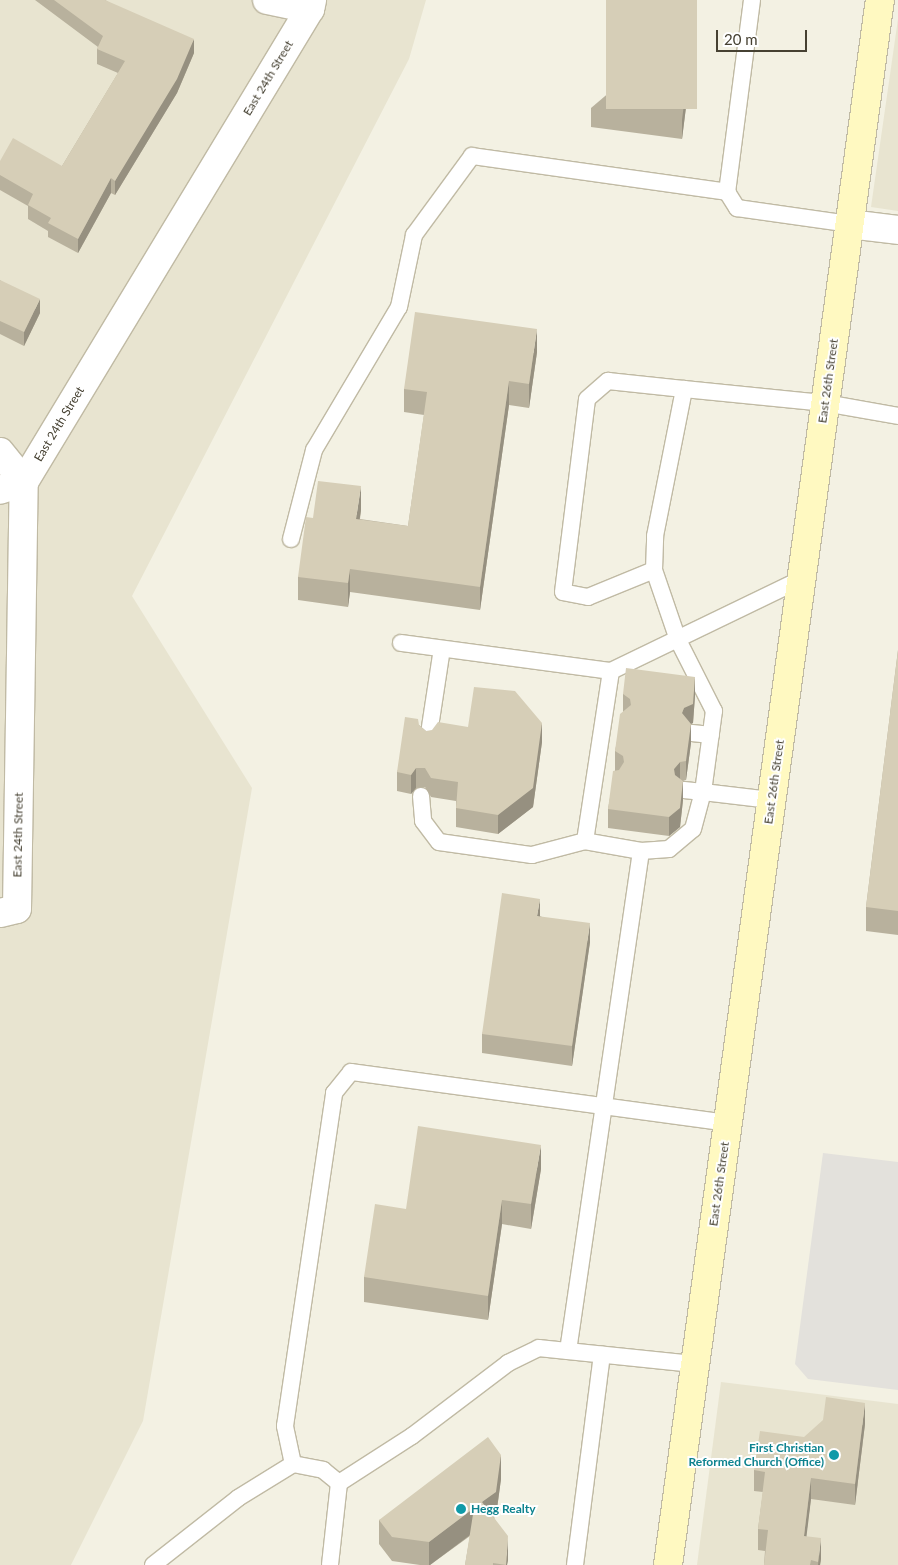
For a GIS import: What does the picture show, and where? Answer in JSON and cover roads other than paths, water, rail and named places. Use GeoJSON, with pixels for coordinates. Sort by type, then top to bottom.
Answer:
{"type":"FeatureCollection","features":[{"type":"Feature","properties":{"kind":"main road","name":"East 26th Street"},"geometry":{"type":"LineString","coordinates":[[668,1565],[880,0]]}},
{"type":"Feature","properties":{"kind":"street"},"geometry":{"type":"LineString","coordinates":[[268,0],[311,5]]}},
{"type":"Feature","properties":{"kind":"street","name":"East 24th Street"},"geometry":{"type":"LineString","coordinates":[[8,911],[12,486],[311,5]]}},
{"type":"Feature","properties":{"kind":"street"},"geometry":{"type":"LineString","coordinates":[[849,224],[898,230]]}},
{"type":"Feature","properties":{"kind":"street"},"geometry":{"type":"LineString","coordinates":[[0,452],[12,486]]}},
{"type":"Feature","properties":{"kind":"lane"},"geometry":{"type":"LineString","coordinates":[[752,0],[727,192],[737,208],[849,224]]}},
{"type":"Feature","properties":{"kind":"lane"},"geometry":{"type":"LineString","coordinates":[[292,539],[314,450],[399,307],[414,235],[472,156],[727,192]]}},
{"type":"Feature","properties":{"kind":"lane"},"geometry":{"type":"LineString","coordinates":[[654,570],[588,597],[563,592],[587,399],[608,381],[825,403],[898,416]]}},
{"type":"Feature","properties":{"kind":"lane"},"geometry":{"type":"LineString","coordinates":[[421,796],[423,821],[439,842],[532,855],[585,841],[641,851],[668,849],[693,829],[703,792],[714,711],[678,640],[654,570],[655,536],[684,389]]}},
{"type":"Feature","properties":{"kind":"lane"},"geometry":{"type":"LineString","coordinates":[[401,643],[611,672],[801,579]]}},
{"type":"Feature","properties":{"kind":"lane"},"geometry":{"type":"LineString","coordinates":[[428,740],[442,649]]}},
{"type":"Feature","properties":{"kind":"lane"},"geometry":{"type":"LineString","coordinates":[[585,841],[611,672]]}},
{"type":"Feature","properties":{"kind":"lane"},"geometry":{"type":"LineString","coordinates":[[603,721],[621,724]]}},
{"type":"Feature","properties":{"kind":"lane"},"geometry":{"type":"LineString","coordinates":[[692,733],[711,735]]}},
{"type":"Feature","properties":{"kind":"lane"},"geometry":{"type":"LineString","coordinates":[[594,778],[614,780]]}},
{"type":"Feature","properties":{"kind":"lane"},"geometry":{"type":"LineString","coordinates":[[684,790],[771,800]]}},
{"type":"Feature","properties":{"kind":"lane"},"geometry":{"type":"LineString","coordinates":[[568,1351],[602,1104],[641,851]]}},
{"type":"Feature","properties":{"kind":"lane"},"geometry":{"type":"LineString","coordinates":[[293,1464],[285,1426],[332,1103],[334,1094],[351,1072],[602,1104],[728,1123]]}},
{"type":"Feature","properties":{"kind":"lane"},"geometry":{"type":"LineString","coordinates":[[330,1565],[340,1483],[412,1436],[508,1363],[539,1348],[695,1364]]}},
{"type":"Feature","properties":{"kind":"lane"},"geometry":{"type":"LineString","coordinates":[[576,1565],[602,1355]]}},
{"type":"Feature","properties":{"kind":"lane"},"geometry":{"type":"LineString","coordinates":[[153,1565],[238,1498],[293,1464],[323,1470],[340,1483]]}},
{"type":"Feature","properties":{"kind":"place","name":"First Christian Reformed Church (Office)"},"geometry":{"type":"Point","coordinates":[834,1455]}},
{"type":"Feature","properties":{"kind":"place","name":"Hegg Realty"},"geometry":{"type":"Point","coordinates":[461,1509]}}]}
